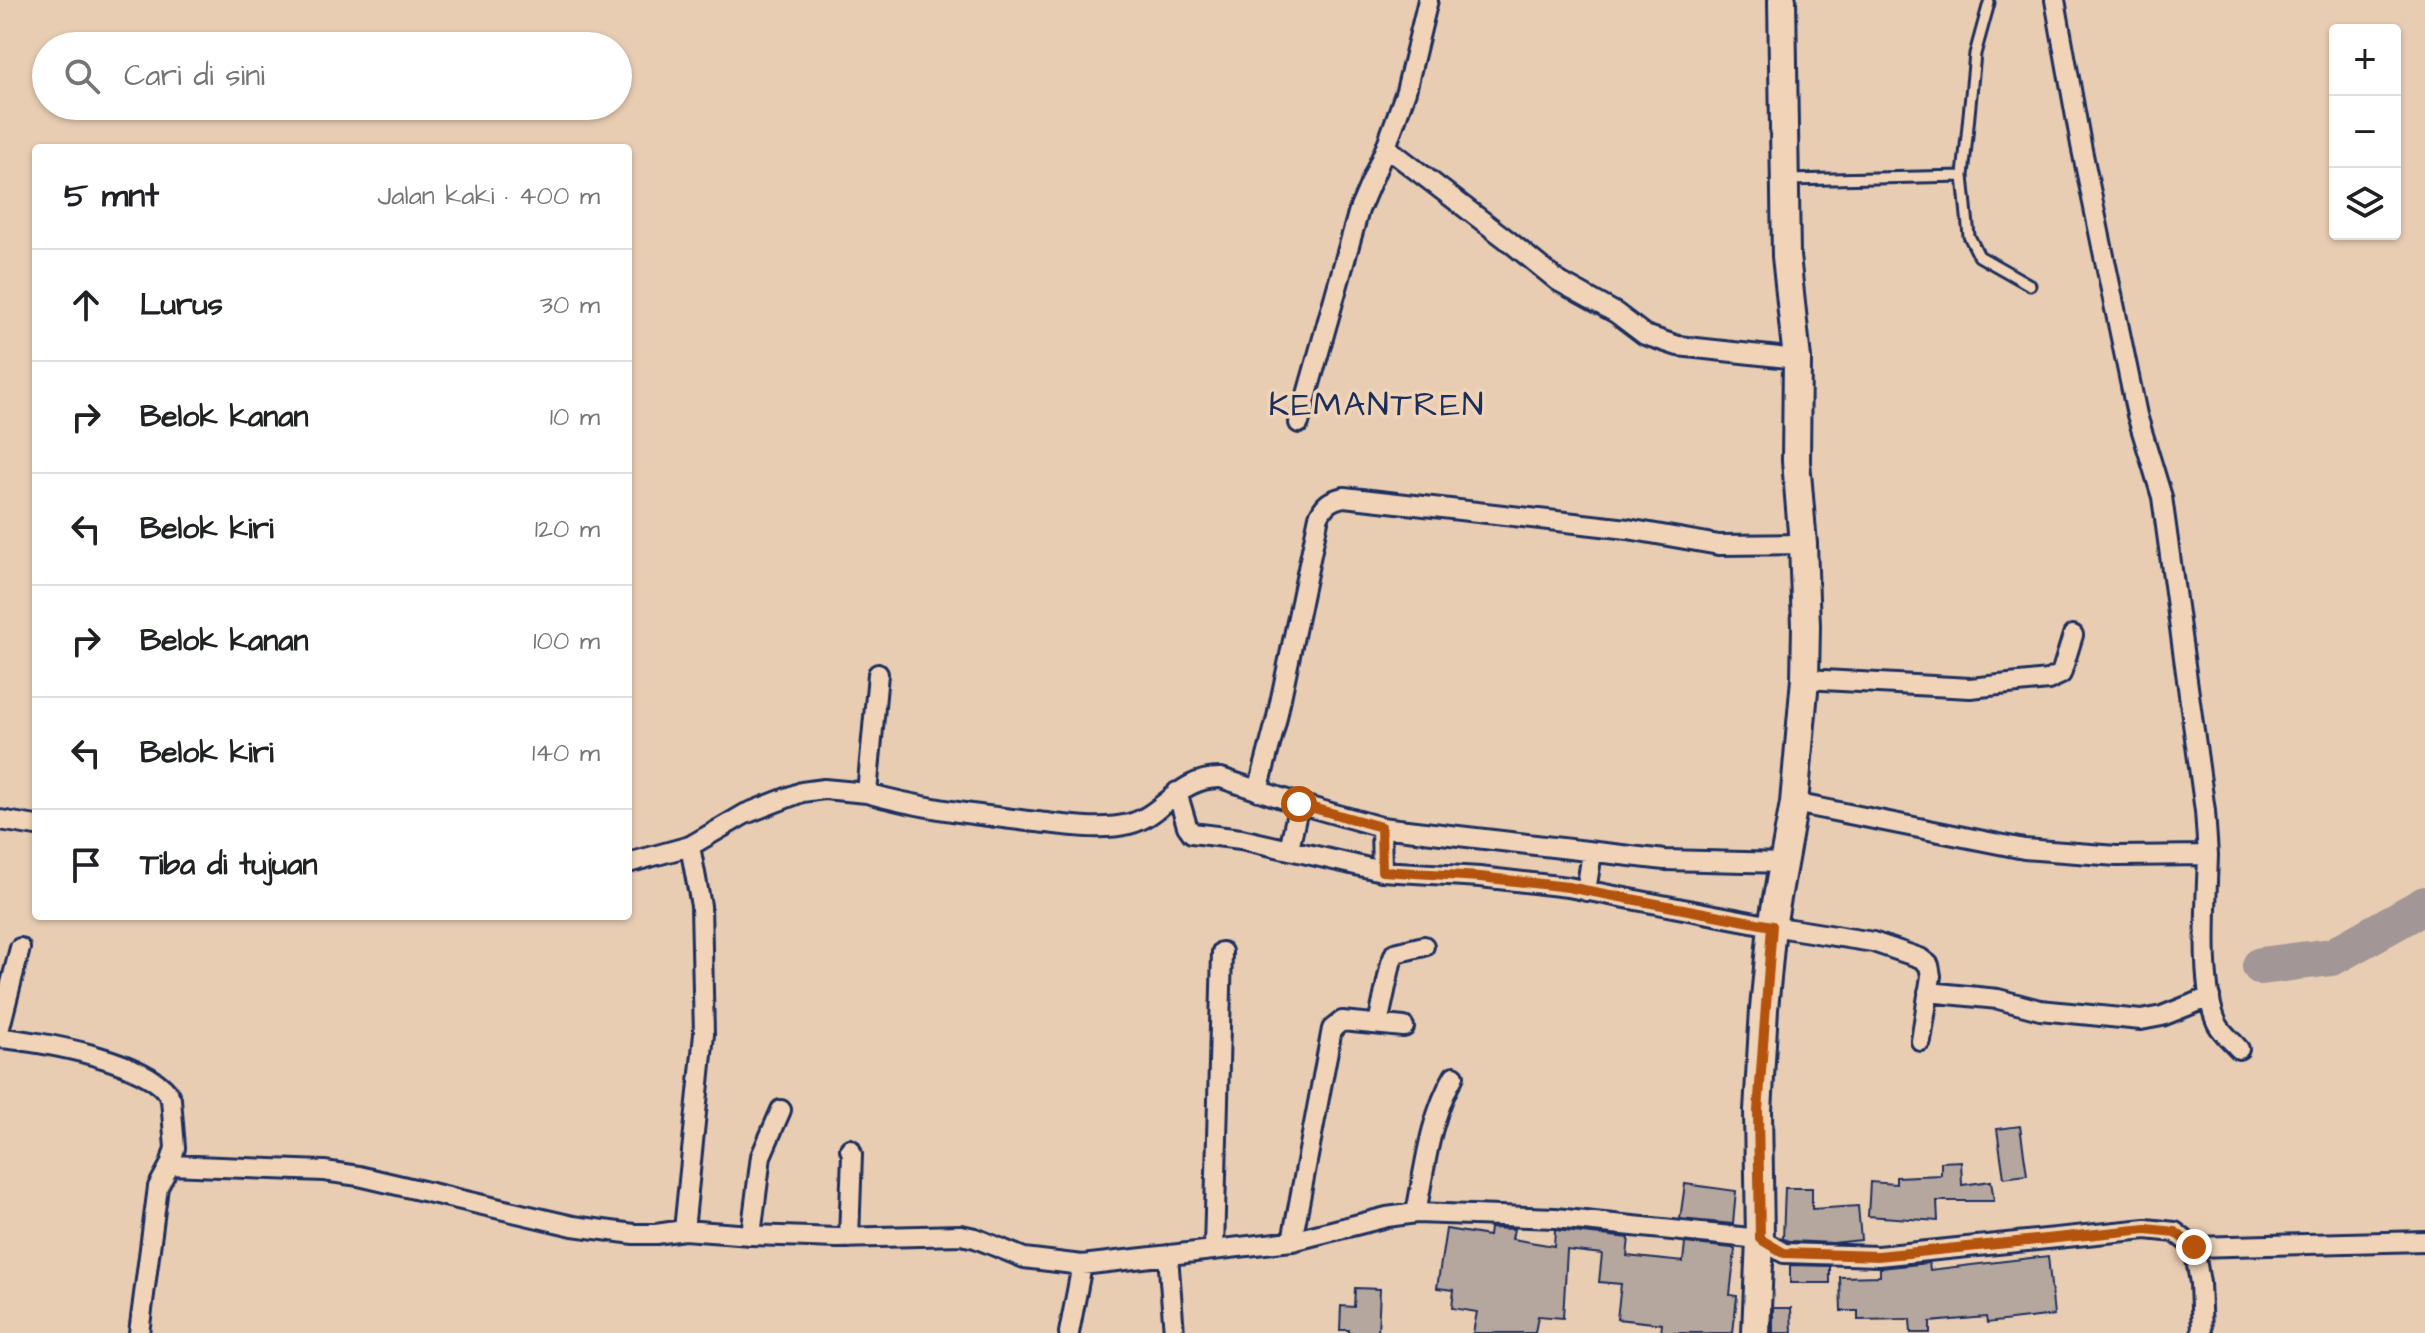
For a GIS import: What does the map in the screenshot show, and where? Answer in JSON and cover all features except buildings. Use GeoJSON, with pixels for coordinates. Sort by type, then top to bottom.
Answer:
{"type":"FeatureCollection","features":[{"type":"Feature","properties":{"kind":"street"},"geometry":{"type":"LineString","coordinates":[[1299,423],[1359,210],[1406,91],[1428,0]]}},
{"type":"Feature","properties":{"kind":"street"},"geometry":{"type":"LineString","coordinates":[[1756,1333],[1760,1239],[1758,1111],[1766,983],[1772,926],[1794,803],[1805,679],[1803,544],[1796,461],[1797,359],[1786,256],[1782,0]]}},
{"type":"Feature","properties":{"kind":"street"},"geometry":{"type":"LineString","coordinates":[[2055,0],[2081,145],[2137,415],[2162,497],[2205,811],[2208,855],[2206,969],[2210,997],[2218,1026],[2239,1049]]}},
{"type":"Feature","properties":{"kind":"street"},"geometry":{"type":"LineString","coordinates":[[1386,147],[1558,281],[1616,313],[1645,335],[1678,346],[1797,359]]}},
{"type":"Feature","properties":{"kind":"street"},"geometry":{"type":"LineString","coordinates":[[1258,791],[1276,722],[1319,516],[1332,500],[1344,497],[1563,521],[1719,545],[1803,544]]}},
{"type":"Feature","properties":{"kind":"street"},"geometry":{"type":"LineString","coordinates":[[1805,679],[1970,688],[2048,680],[2061,674],[2073,635]]}},
{"type":"Feature","properties":{"kind":"street"},"geometry":{"type":"LineString","coordinates":[[867,793],[878,674]]}},
{"type":"Feature","properties":{"kind":"street"},"geometry":{"type":"LineString","coordinates":[[632,862],[691,850],[745,814],[802,792],[824,789],[867,793],[918,806],[1071,826],[1108,826],[1126,825],[1143,819],[1180,799],[1209,778],[1221,778],[1298,810],[1380,832],[1592,857],[1665,860],[1781,878]]}},
{"type":"Feature","properties":{"kind":"street"},"geometry":{"type":"LineString","coordinates":[[1180,799],[1192,833],[1290,845],[1381,865],[1587,886],[1772,926],[1873,942],[1920,958],[1929,965],[1931,976],[1921,1041]]}},
{"type":"Feature","properties":{"kind":"street"},"geometry":{"type":"LineString","coordinates":[[1794,803],[2024,849],[2117,856],[2208,855]]}},
{"type":"Feature","properties":{"kind":"street"},"geometry":{"type":"LineString","coordinates":[[1290,845],[1298,810]]}},
{"type":"Feature","properties":{"kind":"street"},"geometry":{"type":"LineString","coordinates":[[0,820],[32,825]]}},
{"type":"Feature","properties":{"kind":"street"},"geometry":{"type":"LineString","coordinates":[[1380,832],[1381,865]]}},
{"type":"Feature","properties":{"kind":"street"},"geometry":{"type":"LineString","coordinates":[[684,1230],[704,1034],[703,941],[691,850]]}},
{"type":"Feature","properties":{"kind":"street"},"geometry":{"type":"LineString","coordinates":[[1587,886],[1592,857]]}},
{"type":"Feature","properties":{"kind":"street"},"geometry":{"type":"LineString","coordinates":[[1378,1024],[1395,953],[1424,946]]}},
{"type":"Feature","properties":{"kind":"street"},"geometry":{"type":"LineString","coordinates":[[0,1027],[20,948]]}},
{"type":"Feature","properties":{"kind":"street"},"geometry":{"type":"LineString","coordinates":[[1214,1249],[1222,952]]}},
{"type":"Feature","properties":{"kind":"street"},"geometry":{"type":"LineString","coordinates":[[1928,992],[1998,999],[2040,1010],[2141,1020],[2162,1016],[2210,997]]}},
{"type":"Feature","properties":{"kind":"street"},"geometry":{"type":"LineString","coordinates":[[1292,1241],[1332,1029],[1342,1021],[1404,1027]]}},
{"type":"Feature","properties":{"kind":"street"},"geometry":{"type":"LineString","coordinates":[[0,1038],[49,1044],[79,1052],[135,1070],[168,1091],[175,1148],[158,1187],[139,1333]]}},
{"type":"Feature","properties":{"kind":"street"},"geometry":{"type":"LineString","coordinates":[[1416,1213],[1436,1116],[1454,1076]]}},
{"type":"Feature","properties":{"kind":"street"},"geometry":{"type":"LineString","coordinates":[[751,1235],[761,1156],[781,1110]]}},
{"type":"Feature","properties":{"kind":"street"},"geometry":{"type":"LineString","coordinates":[[849,1238],[850,1149]]}},
{"type":"Feature","properties":{"kind":"street"},"geometry":{"type":"LineString","coordinates":[[170,1165],[341,1173],[573,1226],[634,1234],[684,1230],[849,1238],[961,1235],[1024,1258],[1082,1265],[1292,1241],[1387,1217],[1416,1213],[1555,1218],[1760,1239],[1784,1253],[1878,1256],[2146,1229],[2175,1232],[2194,1247],[2425,1241]]}},
{"type":"Feature","properties":{"kind":"street"},"geometry":{"type":"LineString","coordinates":[[2194,1247],[2200,1283],[2202,1333]]}},
{"type":"Feature","properties":{"kind":"street"},"geometry":{"type":"LineString","coordinates":[[1168,1255],[1174,1333]]}},
{"type":"Feature","properties":{"kind":"street"},"geometry":{"type":"LineString","coordinates":[[1069,1333],[1082,1265]]}},
{"type":"Feature","properties":{"kind":"lane"},"geometry":{"type":"LineString","coordinates":[[1989,3],[1975,54],[1963,176],[1969,236],[1979,256],[2030,285]]}},
{"type":"Feature","properties":{"kind":"lane"},"geometry":{"type":"LineString","coordinates":[[1784,181],[1963,176]]}},
{"type":"Feature","properties":{"kind":"waterway"},"geometry":{"type":"LineString","coordinates":[[2261,966],[2332,957],[2425,905]]}},
{"type":"Feature","properties":{"kind":"district","name":"KEMANTREN"},"geometry":{"type":"Point","coordinates":[1377,405]}},
{"type":"Feature","properties":{"kind":"route"},"geometry":{"type":"LineString","coordinates":[[1299,804],[1381,827],[1382,871],[1480,877],[1568,887],[1772,926],[1758,1111],[1760,1239],[1784,1253],[1878,1256],[2146,1229],[2175,1232],[2194,1247]]}}]}
